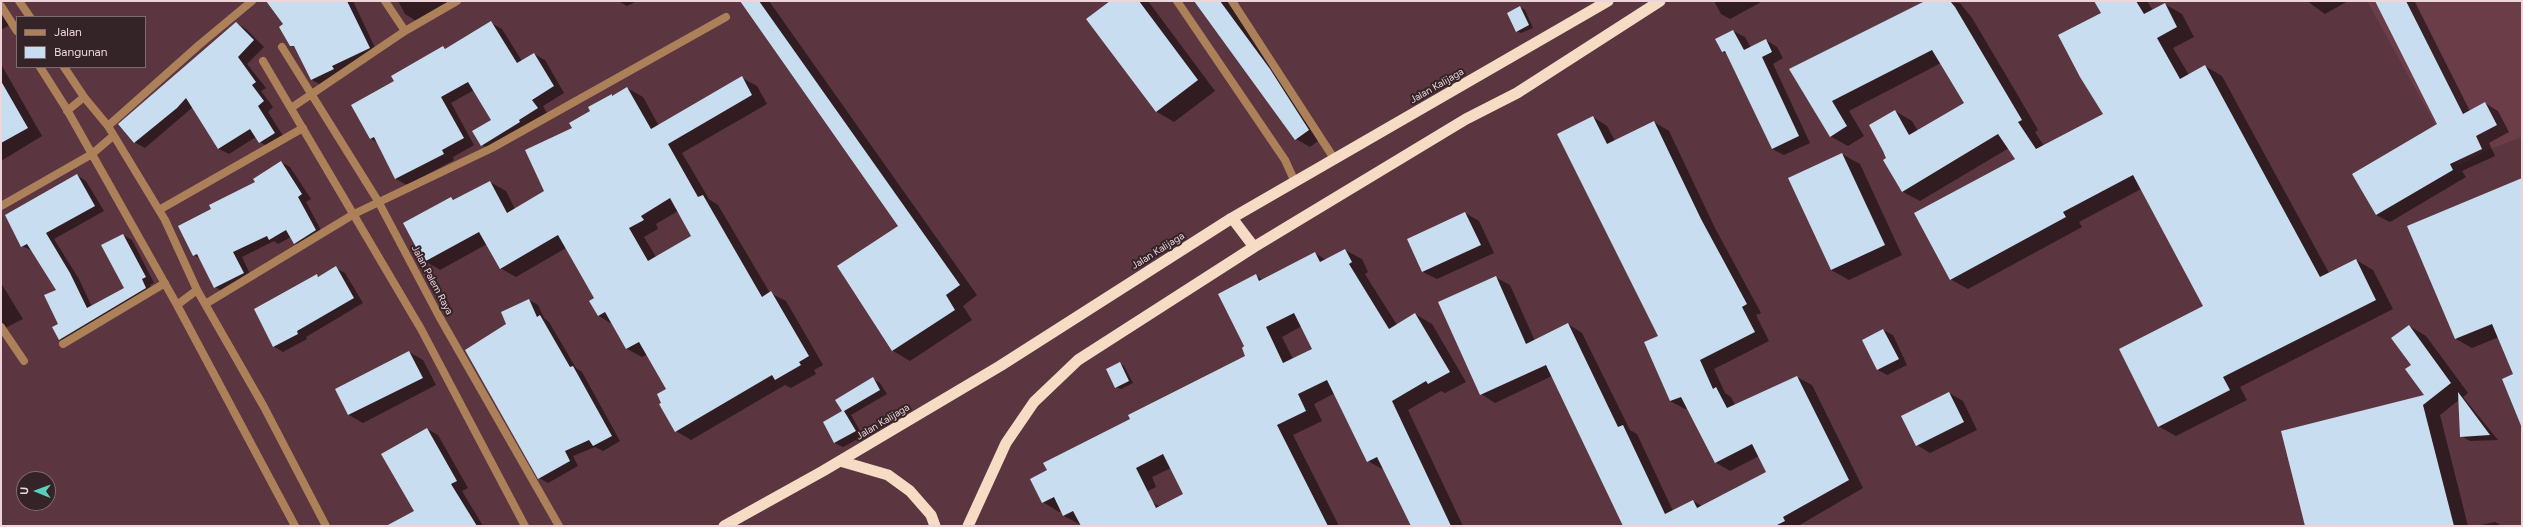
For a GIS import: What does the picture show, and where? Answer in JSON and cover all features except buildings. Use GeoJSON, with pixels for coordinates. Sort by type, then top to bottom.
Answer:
{"type":"FeatureCollection","features":[{"type":"Feature","properties":{"kind":"highway","name":"Jalan Kalijaga"},"geometry":{"type":"LineString","coordinates":[[724,526],[840,461],[1000,366],[1232,218],[1335,160],[1608,1]]}},
{"type":"Feature","properties":{"kind":"highway"},"geometry":{"type":"LineString","coordinates":[[968,526],[1006,443],[1034,402],[1078,360],[1254,247],[1466,119],[1517,93],[1660,1]]}},
{"type":"Feature","properties":{"kind":"highway"},"geometry":{"type":"LineString","coordinates":[[1232,218],[1254,247]]}},
{"type":"Feature","properties":{"kind":"highway"},"geometry":{"type":"LineString","coordinates":[[840,461],[888,475],[910,491],[931,514],[935,526]]}},
{"type":"Feature","properties":{"kind":"street"},"geometry":{"type":"LineString","coordinates":[[19,1],[29,16]]}},
{"type":"Feature","properties":{"kind":"street"},"geometry":{"type":"LineString","coordinates":[[108,126],[198,45],[252,1]]}},
{"type":"Feature","properties":{"kind":"street"},"geometry":{"type":"LineString","coordinates":[[385,1],[405,31]]}},
{"type":"Feature","properties":{"kind":"street"},"geometry":{"type":"LineString","coordinates":[[291,108],[405,31],[457,1]]}},
{"type":"Feature","properties":{"kind":"street"},"geometry":{"type":"LineString","coordinates":[[1177,1],[1285,160],[1295,182]]}},
{"type":"Feature","properties":{"kind":"street"},"geometry":{"type":"LineString","coordinates":[[1232,1],[1335,160]]}},
{"type":"Feature","properties":{"kind":"street"},"geometry":{"type":"LineString","coordinates":[[1,6],[16,29]]}},
{"type":"Feature","properties":{"kind":"street"},"geometry":{"type":"LineString","coordinates":[[206,303],[354,214],[378,201],[492,148],[726,17]]}},
{"type":"Feature","properties":{"kind":"street","name":"Jalan Palem Raya"},"geometry":{"type":"LineString","coordinates":[[282,47],[378,201],[440,318],[559,526]]}},
{"type":"Feature","properties":{"kind":"street"},"geometry":{"type":"LineString","coordinates":[[263,61],[421,329],[526,526]]}},
{"type":"Feature","properties":{"kind":"street"},"geometry":{"type":"LineString","coordinates":[[41,68],[71,108],[165,283],[179,303],[296,526]]}},
{"type":"Feature","properties":{"kind":"street"},"geometry":{"type":"LineString","coordinates":[[65,68],[84,97],[108,126],[159,210],[194,292],[206,303],[326,526]]}},
{"type":"Feature","properties":{"kind":"street"},"geometry":{"type":"LineString","coordinates":[[71,108],[84,97]]}},
{"type":"Feature","properties":{"kind":"street"},"geometry":{"type":"LineString","coordinates":[[159,210],[303,128]]}},
{"type":"Feature","properties":{"kind":"street"},"geometry":{"type":"LineString","coordinates":[[1,206],[94,152],[113,136]]}},
{"type":"Feature","properties":{"kind":"street"},"geometry":{"type":"LineString","coordinates":[[63,344],[165,283]]}},
{"type":"Feature","properties":{"kind":"street"},"geometry":{"type":"LineString","coordinates":[[179,303],[194,292]]}},
{"type":"Feature","properties":{"kind":"street"},"geometry":{"type":"LineString","coordinates":[[1,327],[24,361]]}},
{"type":"Feature","properties":{"kind":"shaded area"},"geometry":{"type":"Polygon","coordinates":[[[2367,1],[2522,1],[2522,137],[2485,151],[2458,166],[2367,1]]]}}]}
